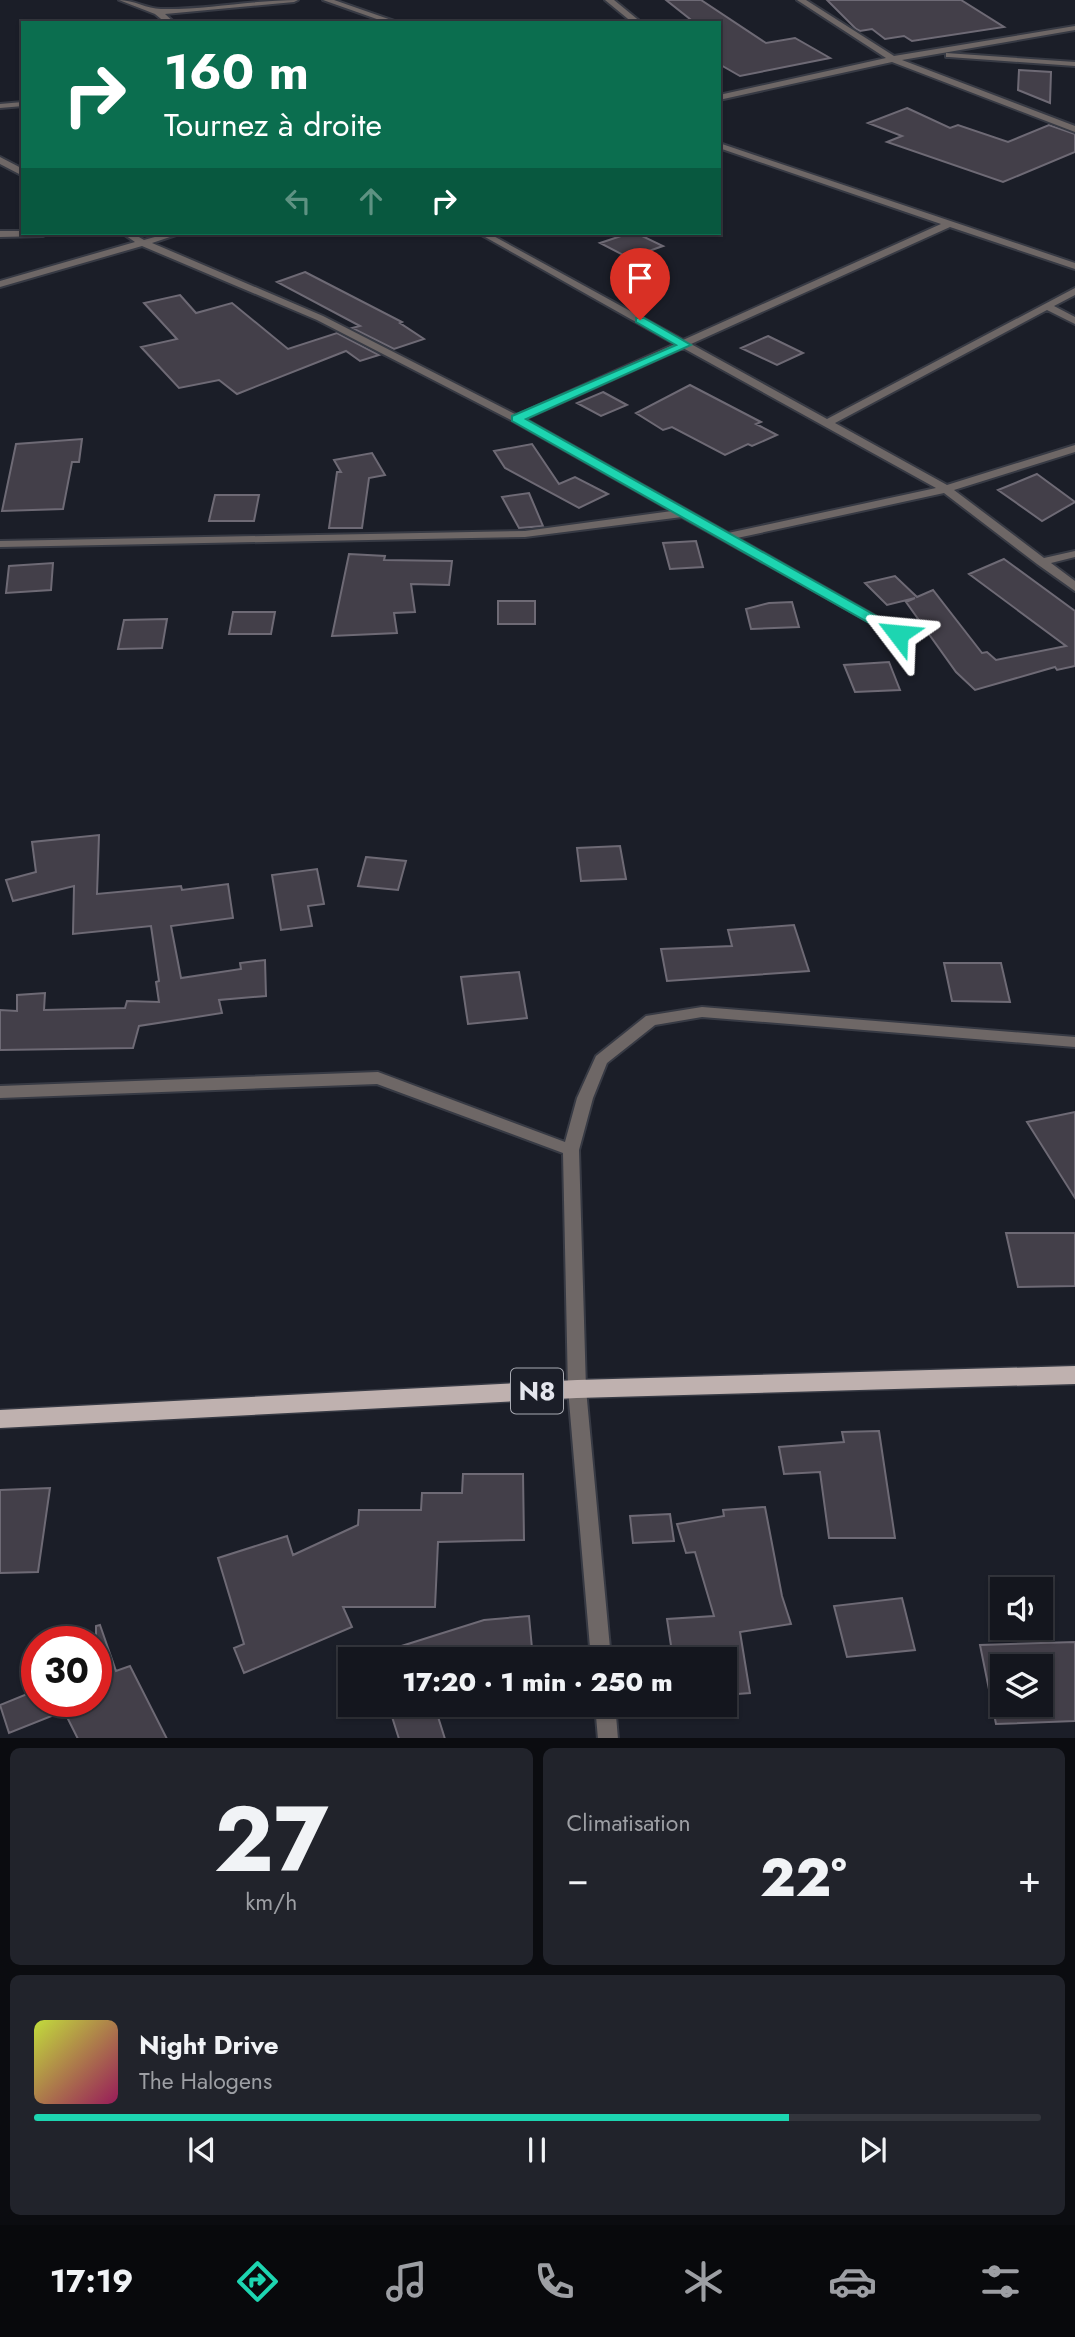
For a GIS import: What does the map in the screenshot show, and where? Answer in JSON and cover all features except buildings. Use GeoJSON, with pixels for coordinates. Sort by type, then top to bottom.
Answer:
{"type":"FeatureCollection","features":[{"type":"Feature","properties":{"kind":"main road","name":"N8"},"geometry":{"type":"LineString","coordinates":[[0,1419],[577,1389],[1075,1375]]}},
{"type":"Feature","properties":{"kind":"street"},"geometry":{"type":"LineString","coordinates":[[124,0],[158,12],[169,21]]}},
{"type":"Feature","properties":{"kind":"street"},"geometry":{"type":"LineString","coordinates":[[158,12],[294,0]]}},
{"type":"Feature","properties":{"kind":"street"},"geometry":{"type":"LineString","coordinates":[[327,0],[390,21]]}},
{"type":"Feature","properties":{"kind":"street"},"geometry":{"type":"LineString","coordinates":[[609,0],[635,21]]}},
{"type":"Feature","properties":{"kind":"street"},"geometry":{"type":"LineString","coordinates":[[801,0],[893,59],[1075,129]]}},
{"type":"Feature","properties":{"kind":"street"},"geometry":{"type":"LineString","coordinates":[[721,98],[893,59],[1075,28]]}},
{"type":"Feature","properties":{"kind":"street"},"geometry":{"type":"LineString","coordinates":[[927,53],[1075,64]]}},
{"type":"Feature","properties":{"kind":"street"},"geometry":{"type":"LineString","coordinates":[[721,88],[731,95]]}},
{"type":"Feature","properties":{"kind":"street"},"geometry":{"type":"LineString","coordinates":[[0,106],[21,104]]}},
{"type":"Feature","properties":{"kind":"street"},"geometry":{"type":"LineString","coordinates":[[721,146],[1075,266]]}},
{"type":"Feature","properties":{"kind":"street"},"geometry":{"type":"LineString","coordinates":[[0,160],[21,172]]}},
{"type":"Feature","properties":{"kind":"street"},"geometry":{"type":"LineString","coordinates":[[517,419],[947,224]]}},
{"type":"Feature","properties":{"kind":"street"},"geometry":{"type":"LineString","coordinates":[[0,234],[21,234]]}},
{"type":"Feature","properties":{"kind":"street"},"geometry":{"type":"LineString","coordinates":[[129,235],[320,318],[517,419],[898,634]]}},
{"type":"Feature","properties":{"kind":"street"},"geometry":{"type":"LineString","coordinates":[[0,284],[171,235]]}},
{"type":"Feature","properties":{"kind":"street"},"geometry":{"type":"LineString","coordinates":[[486,235],[946,489],[1075,587]]}},
{"type":"Feature","properties":{"kind":"street"},"geometry":{"type":"LineString","coordinates":[[827,423],[1075,291]]}},
{"type":"Feature","properties":{"kind":"street"},"geometry":{"type":"LineString","coordinates":[[1047,306],[1075,321]]}},
{"type":"Feature","properties":{"kind":"street"},"geometry":{"type":"LineString","coordinates":[[726,537],[946,489],[1075,448]]}},
{"type":"Feature","properties":{"kind":"street"},"geometry":{"type":"LineString","coordinates":[[0,544],[525,534],[684,513]]}},
{"type":"Feature","properties":{"kind":"street"},"geometry":{"type":"LineString","coordinates":[[1041,562],[1075,554]]}},
{"type":"Feature","properties":{"kind":"street"},"geometry":{"type":"LineString","coordinates":[[600,1647],[577,1389],[571,1150],[585,1098],[601,1060],[651,1020],[702,1012],[1075,1042]]}},
{"type":"Feature","properties":{"kind":"street"},"geometry":{"type":"LineString","coordinates":[[0,1092],[378,1078],[571,1150]]}},
{"type":"Feature","properties":{"kind":"street"},"geometry":{"type":"LineString","coordinates":[[606,1717],[608,1738]]}},
{"type":"Feature","properties":{"kind":"route"},"geometry":{"type":"LineString","coordinates":[[640,320],[685,345],[517,419],[898,634]]}}]}
